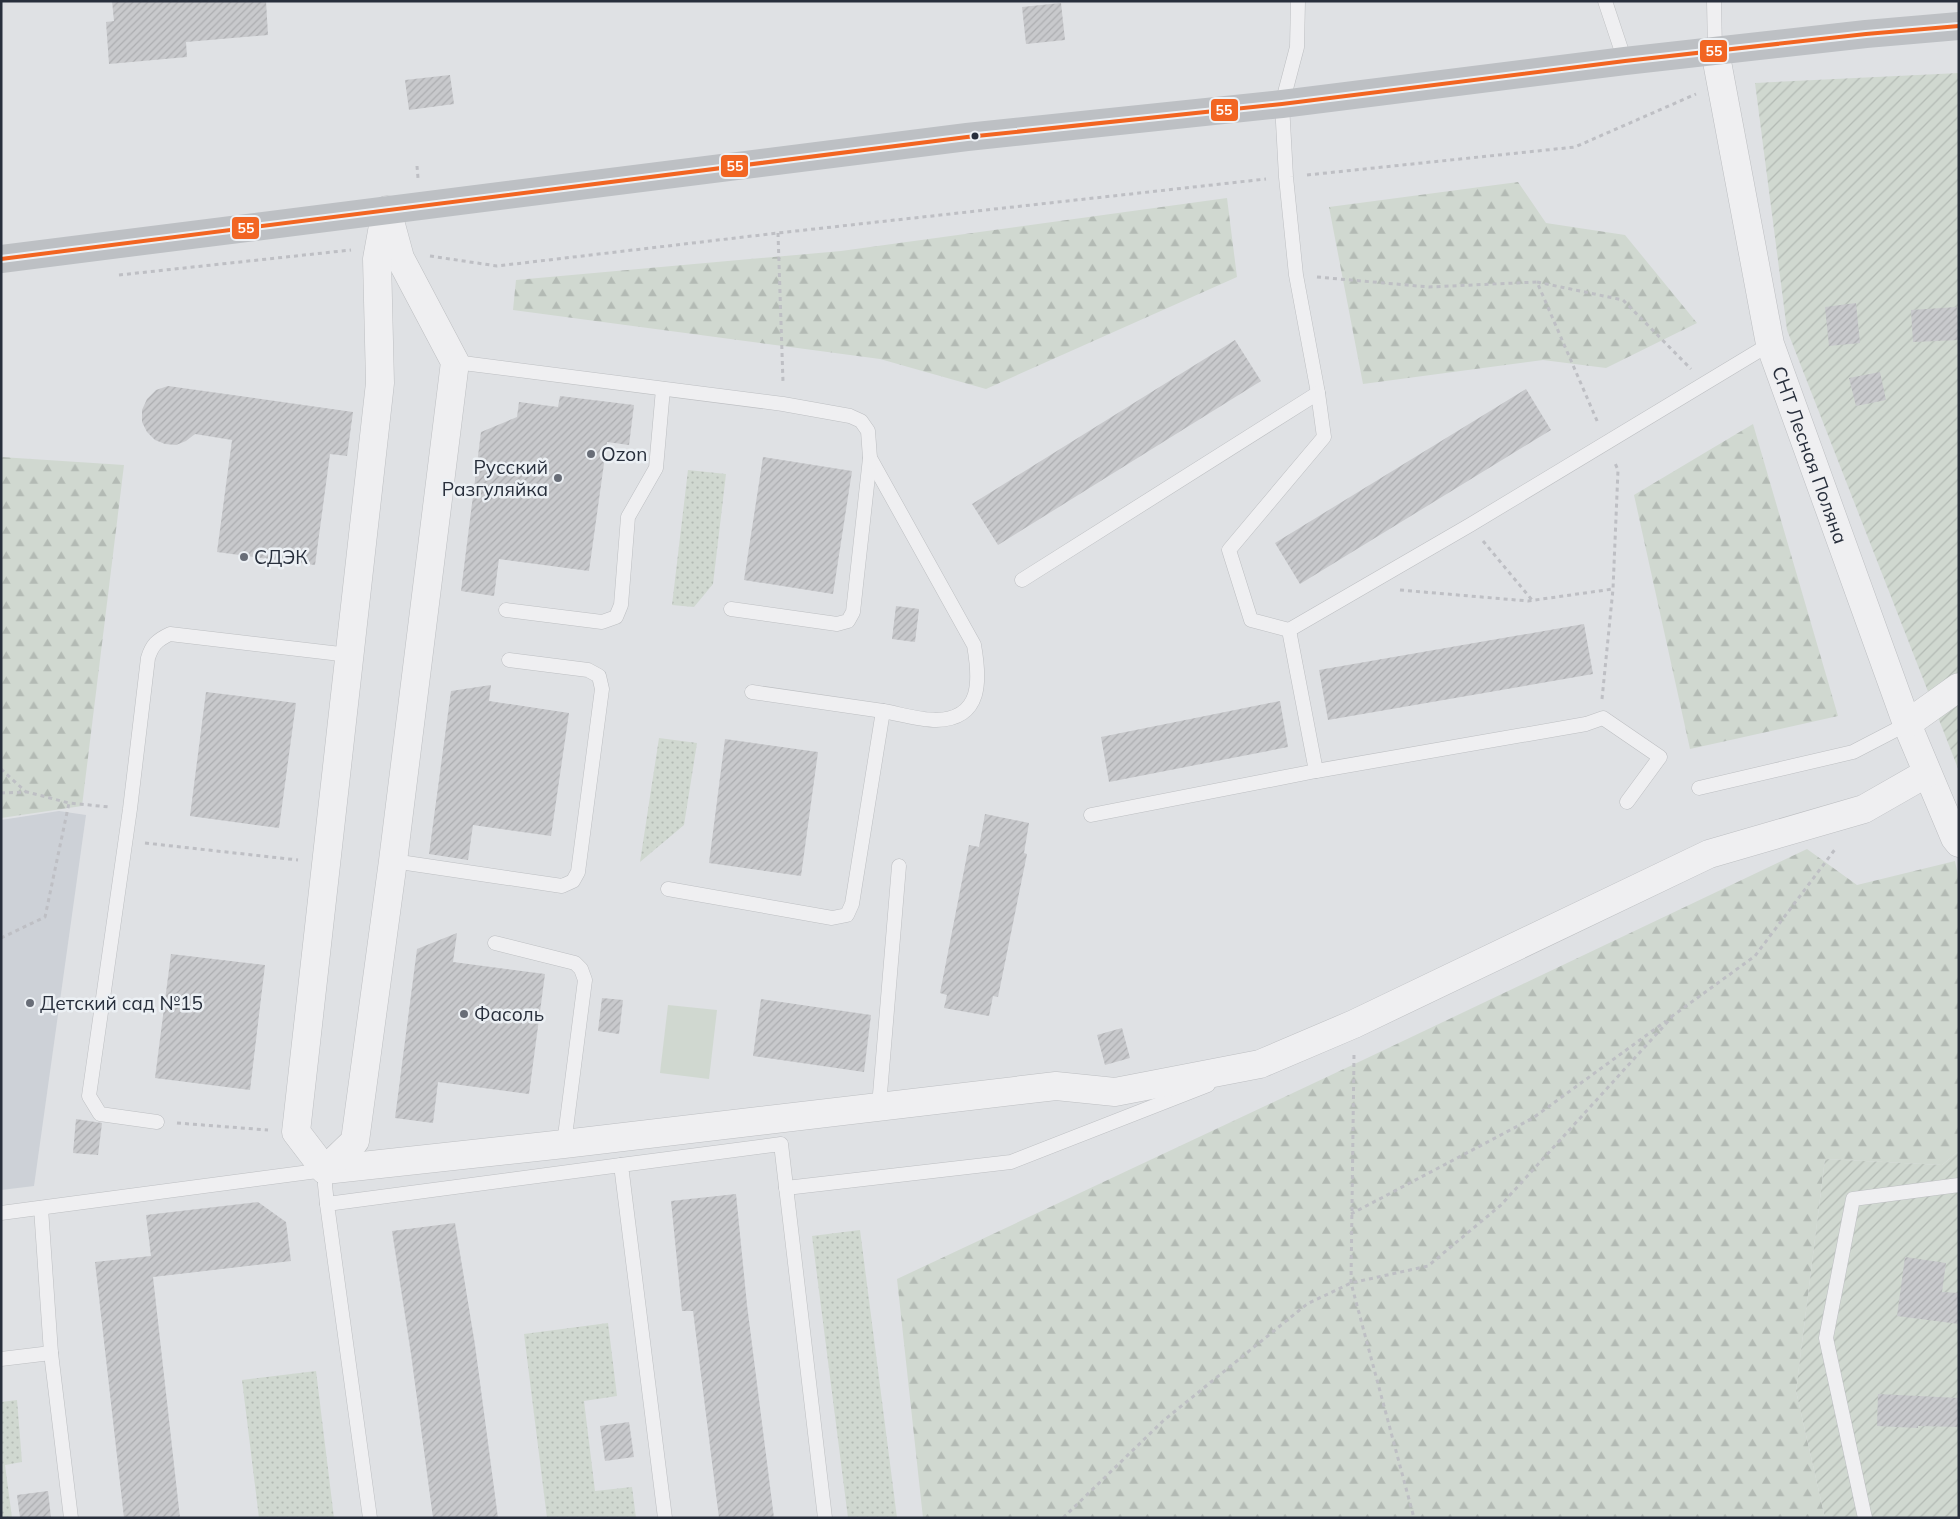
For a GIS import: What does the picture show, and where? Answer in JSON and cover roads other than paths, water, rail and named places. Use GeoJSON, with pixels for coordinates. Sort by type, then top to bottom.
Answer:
{"type":"FeatureCollection","features":[{"type":"Feature","properties":{"kind":"main road"},"geometry":{"type":"LineString","coordinates":[[1,259],[958,138],[1282,104],[1625,61],[1866,34],[1959,26]]}},
{"type":"Feature","properties":{"kind":"street","name":"СНТ Лесная Поляна"},"geometry":{"type":"LineString","coordinates":[[1715,51],[1770,344],[1907,724],[1957,839]]}},
{"type":"Feature","properties":{"kind":"street"},"geometry":{"type":"LineString","coordinates":[[325,1170],[296,1132],[380,383],[388,258],[387,210]]}},
{"type":"Feature","properties":{"kind":"street"},"geometry":{"type":"LineString","coordinates":[[325,1170],[356,1141],[455,362],[388,258]]}},
{"type":"Feature","properties":{"kind":"street"},"geometry":{"type":"LineString","coordinates":[[1907,724],[1959,687]]}},
{"type":"Feature","properties":{"kind":"street"},"geometry":{"type":"LineString","coordinates":[[325,1170],[1056,1086],[1115,1092],[1260,1064],[1354,1024],[1709,854],[1864,809],[1927,773]]}},
{"type":"Feature","properties":{"kind":"lane"},"geometry":{"type":"LineString","coordinates":[[1303,1],[1298,2],[1297,47],[1282,104],[1286,177],[1296,275],[1318,393],[1324,437],[1229,550],[1250,620],[1289,630],[1470,525],[1770,344]]}},
{"type":"Feature","properties":{"kind":"lane"},"geometry":{"type":"LineString","coordinates":[[1605,1],[1625,61]]}},
{"type":"Feature","properties":{"kind":"lane"},"geometry":{"type":"LineString","coordinates":[[1714,1],[1715,51]]}},
{"type":"Feature","properties":{"kind":"lane"},"geometry":{"type":"LineString","coordinates":[[455,362],[783,404],[850,416],[861,421],[868,431],[870,458],[853,612],[848,621],[837,624],[731,608]]}},
{"type":"Feature","properties":{"kind":"lane"},"geometry":{"type":"LineString","coordinates":[[506,610],[602,622],[616,617],[621,606],[628,517],[656,468],[663,389]]}},
{"type":"Feature","properties":{"kind":"lane"},"geometry":{"type":"LineString","coordinates":[[1022,580],[1318,393]]}},
{"type":"Feature","properties":{"kind":"lane"},"geometry":{"type":"LineString","coordinates":[[752,692],[934,720],[950,719],[968,708],[977,693],[978,671],[974,646],[870,458]]}},
{"type":"Feature","properties":{"kind":"lane"},"geometry":{"type":"LineString","coordinates":[[1289,630],[1316,771]]}},
{"type":"Feature","properties":{"kind":"lane"},"geometry":{"type":"LineString","coordinates":[[157,1122],[100,1114],[88,1096],[130,809],[148,658],[151,647],[158,639],[170,634],[349,655]]}},
{"type":"Feature","properties":{"kind":"lane"},"geometry":{"type":"LineString","coordinates":[[393,861],[562,886],[573,881],[578,872],[602,689],[598,676],[588,670],[509,660]]}},
{"type":"Feature","properties":{"kind":"lane"},"geometry":{"type":"LineString","coordinates":[[668,889],[832,918],[847,915],[852,904],[883,711]]}},
{"type":"Feature","properties":{"kind":"lane"},"geometry":{"type":"LineString","coordinates":[[1091,814],[1316,771],[1586,724],[1603,718],[1660,757],[1627,802]]}},
{"type":"Feature","properties":{"kind":"lane"},"geometry":{"type":"LineString","coordinates":[[1699,788],[1853,752],[1907,724]]}},
{"type":"Feature","properties":{"kind":"lane"},"geometry":{"type":"LineString","coordinates":[[879,1106],[899,866]]}},
{"type":"Feature","properties":{"kind":"lane"},"geometry":{"type":"LineString","coordinates":[[496,944],[575,963],[581,969],[585,980],[564,1144]]}},
{"type":"Feature","properties":{"kind":"lane"},"geometry":{"type":"LineString","coordinates":[[786,1188],[1011,1162],[1260,1064]]}},
{"type":"Feature","properties":{"kind":"lane"},"geometry":{"type":"LineString","coordinates":[[327,1204],[781,1144],[825,1518]]}},
{"type":"Feature","properties":{"kind":"lane"},"geometry":{"type":"LineString","coordinates":[[622,1165],[665,1518]]}},
{"type":"Feature","properties":{"kind":"lane"},"geometry":{"type":"LineString","coordinates":[[1,1213],[325,1170],[327,1204],[370,1518]]}},
{"type":"Feature","properties":{"kind":"lane"},"geometry":{"type":"LineString","coordinates":[[1865,1518],[1826,1338],[1853,1199],[1959,1185]]}},
{"type":"Feature","properties":{"kind":"lane"},"geometry":{"type":"LineString","coordinates":[[41,1208],[51,1353],[71,1518]]}},
{"type":"Feature","properties":{"kind":"lane"},"geometry":{"type":"LineString","coordinates":[[1,1359],[51,1353]]}},
{"type":"Feature","properties":{"kind":"place","name":"Ozon"},"geometry":{"type":"Point","coordinates":[591,454]}},
{"type":"Feature","properties":{"kind":"place","name":"Русский Разгуляйка"},"geometry":{"type":"Point","coordinates":[558,478]}},
{"type":"Feature","properties":{"kind":"place","name":"СДЭК"},"geometry":{"type":"Point","coordinates":[244,557]}},
{"type":"Feature","properties":{"kind":"place","name":"Детский сад №15"},"geometry":{"type":"Point","coordinates":[30,1003]}},
{"type":"Feature","properties":{"kind":"place","name":"Фасоль"},"geometry":{"type":"Point","coordinates":[464,1014]}}]}
